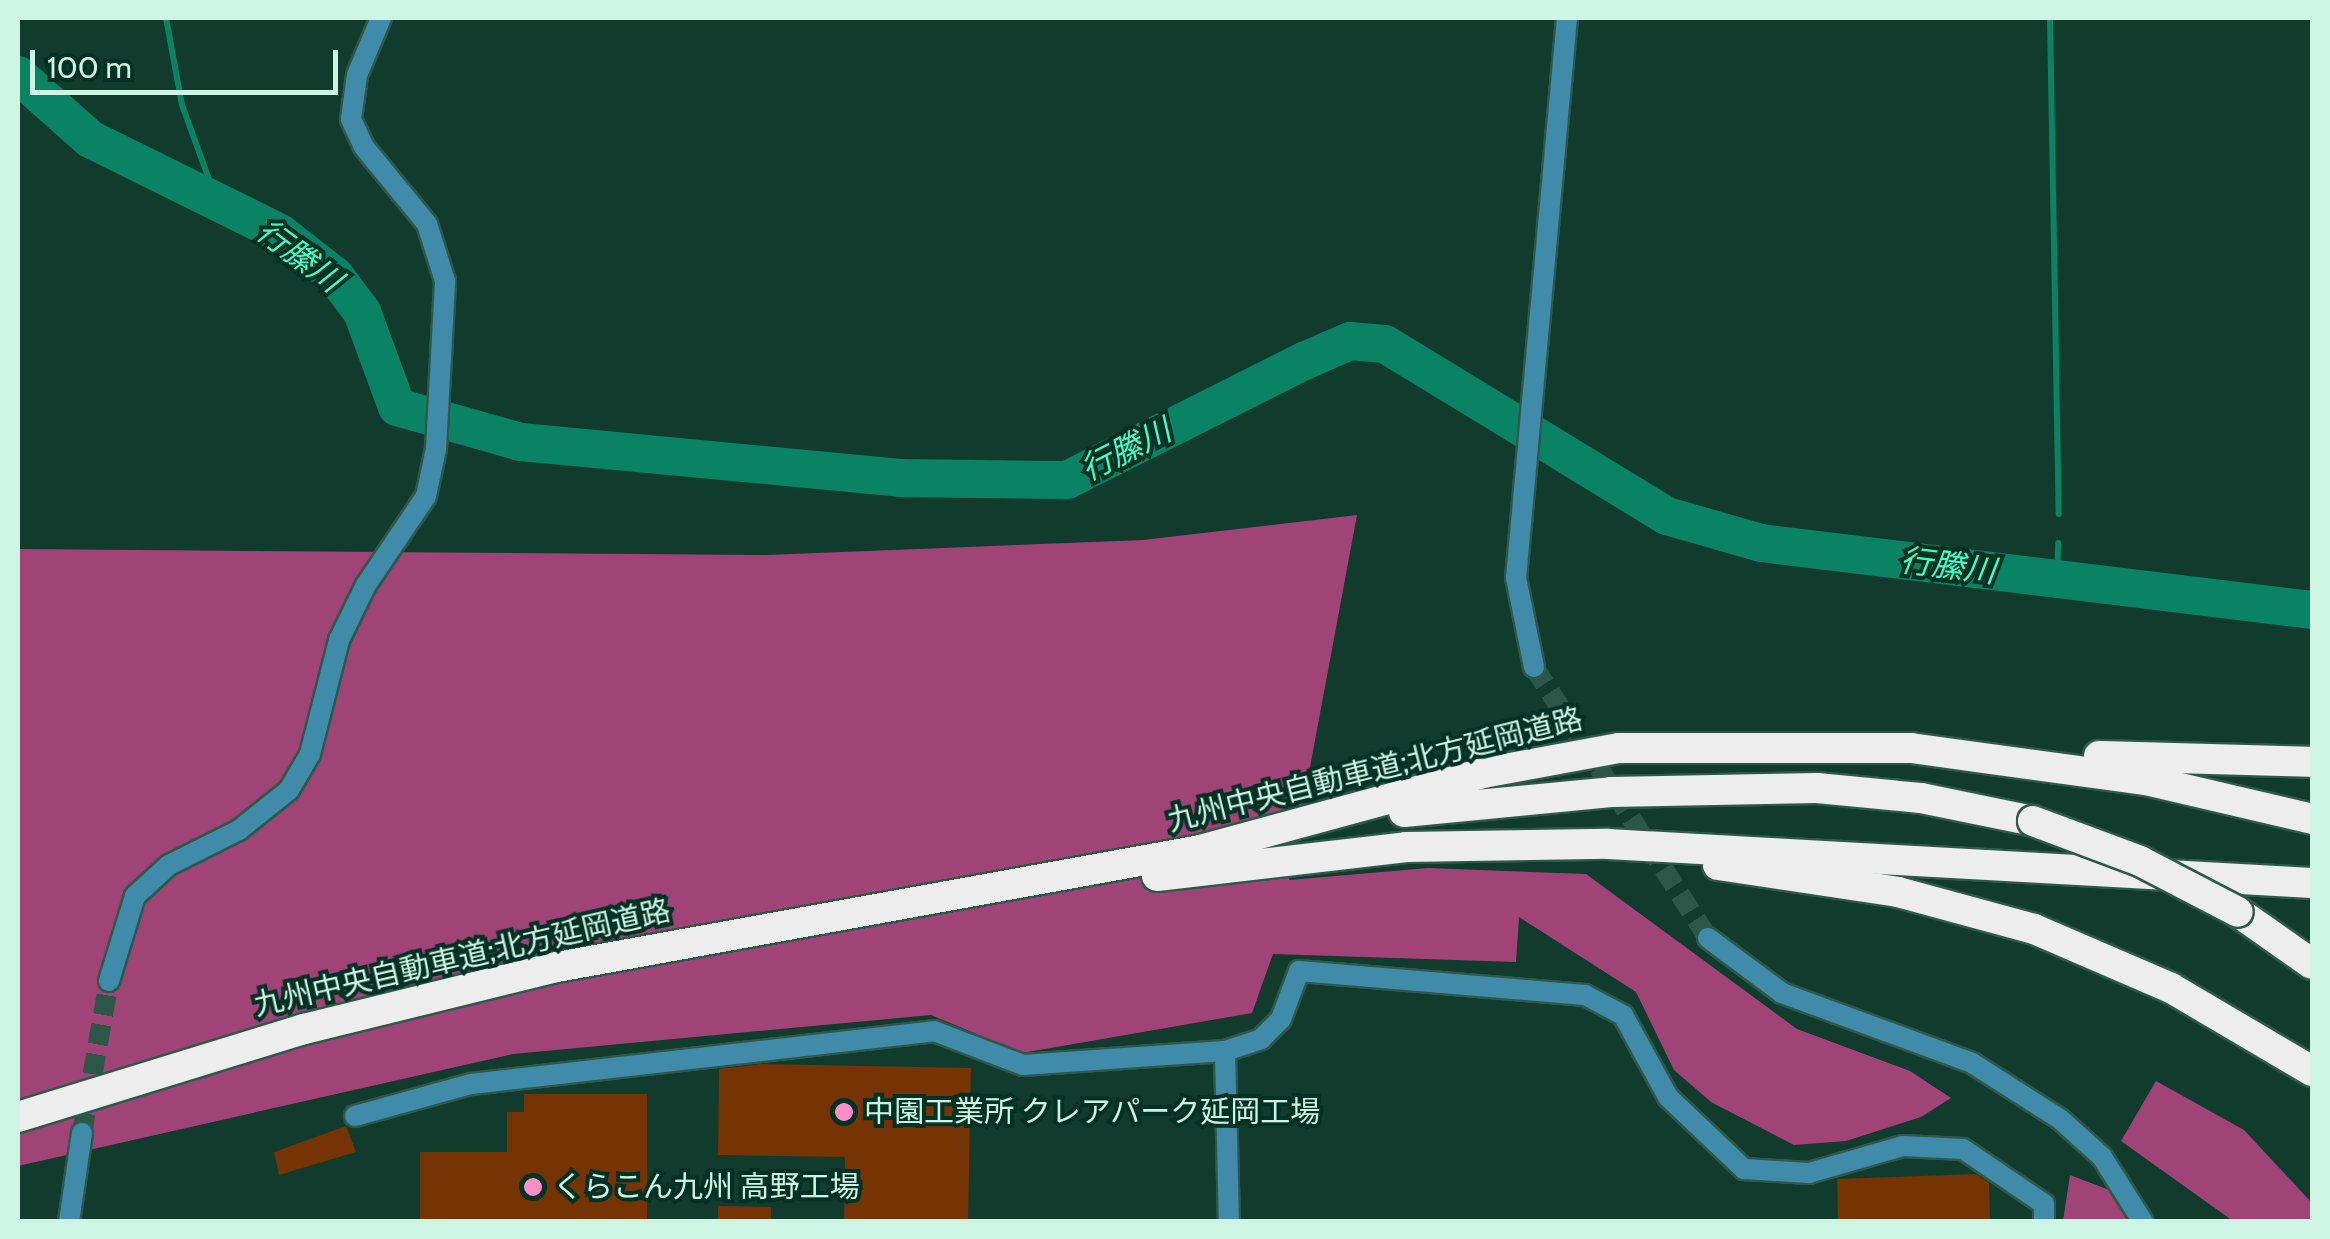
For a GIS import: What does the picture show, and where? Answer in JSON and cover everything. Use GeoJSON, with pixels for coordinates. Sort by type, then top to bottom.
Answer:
{"type":"FeatureCollection","features":[{"type":"Feature","properties":{"kind":"highway","name":"九州中央自動車道;北方延岡道路"},"geometry":{"type":"LineString","coordinates":[[18,1117],[179,1065],[436,995],[678,942],[931,900],[1264,836],[1483,773],[1603,750],[1722,744],[1911,748],[2146,780],[2312,819]]}},
{"type":"Feature","properties":{"kind":"highway"},"geometry":{"type":"LineString","coordinates":[[1911,748],[2312,762]]}},
{"type":"Feature","properties":{"kind":"highway"},"geometry":{"type":"LineString","coordinates":[[1264,836],[1465,803],[1684,789],[1870,792],[2033,821],[2140,861],[2238,912],[2312,964]]}},
{"type":"Feature","properties":{"kind":"highway","name":"九州中央自動車道;北方延岡道路"},"geometry":{"type":"LineString","coordinates":[[931,900],[1406,847],[1702,845],[2312,883]]}},
{"type":"Feature","properties":{"kind":"highway"},"geometry":{"type":"LineString","coordinates":[[1286,863],[1598,856],[1846,882],[1978,911],[2078,945],[2171,988],[2312,1074]]}},
{"type":"Feature","properties":{"kind":"street"},"geometry":{"type":"LineString","coordinates":[[109,980],[135,896],[169,865],[239,830],[289,790],[310,754],[339,640],[366,586],[426,496],[436,448],[447,308],[438,254],[427,224],[364,147],[352,119],[357,75],[381,18]]}},
{"type":"Feature","properties":{"kind":"street"},"geometry":{"type":"LineString","coordinates":[[1534,667],[1516,578],[1522,477],[1568,18]]}},
{"type":"Feature","properties":{"kind":"street"},"geometry":{"type":"LineString","coordinates":[[1708,938],[1782,992],[1972,1064],[2060,1119],[2102,1157],[2144,1222]]}},
{"type":"Feature","properties":{"kind":"street"},"geometry":{"type":"LineString","coordinates":[[355,1116],[472,1084],[934,1031],[1024,1065],[1224,1051],[1261,1040],[1281,1019],[1299,971],[1585,994],[1622,1016],[1668,1096],[1744,1168],[1809,1173],[1903,1146],[1963,1149],[2044,1204],[2044,1222]]}},
{"type":"Feature","properties":{"kind":"street"},"geometry":{"type":"LineString","coordinates":[[1224,1051],[1229,1222]]}},
{"type":"Feature","properties":{"kind":"street"},"geometry":{"type":"LineString","coordinates":[[69,1222],[82,1133]]}},
{"type":"Feature","properties":{"kind":"shaded area"},"geometry":{"type":"Polygon","coordinates":[[[1357,515],[1289,880],[1428,868],[1586,874],[1797,1029],[1910,1071],[1951,1098],[1921,1117],[1846,1141],[1794,1145],[1711,1102],[1674,1070],[1636,992],[1519,917],[1516,962],[1273,954],[1252,1013],[1022,1053],[931,1015],[513,1054],[18,1166],[18,549],[767,555],[1143,540],[1357,515]]]}},
{"type":"Feature","properties":{"kind":"shaded area"},"geometry":{"type":"Polygon","coordinates":[[[2156,1081],[2244,1130],[2312,1203],[2312,1221],[2233,1221],[2121,1141],[2156,1081]]]}},
{"type":"Feature","properties":{"kind":"shaded area"},"geometry":{"type":"Polygon","coordinates":[[[2070,1175],[2112,1191],[2127,1221],[2063,1221],[2070,1175]]]}},
{"type":"Feature","properties":{"kind":"building","name":"中園工業所 クレアパーク延岡工場"},"geometry":{"type":"Polygon","coordinates":[[[762,1064],[971,1068],[968,1222],[844,1222],[845,1157],[718,1155],[719,1069],[762,1064]]]}},
{"type":"Feature","properties":{"kind":"building","name":"くらこん九州 高野工場"},"geometry":{"type":"Polygon","coordinates":[[[524,1094],[647,1094],[647,1222],[420,1222],[420,1152],[507,1152],[507,1112],[524,1112],[524,1094]]]}},
{"type":"Feature","properties":{"kind":"building"},"geometry":{"type":"Polygon","coordinates":[[[346,1126],[356,1152],[279,1175],[274,1152],[346,1126]]]}},
{"type":"Feature","properties":{"kind":"building"},"geometry":{"type":"Polygon","coordinates":[[[1976,1174],[1989,1183],[1990,1222],[1838,1222],[1837,1179],[1976,1174]]]}},
{"type":"Feature","properties":{"kind":"building"},"geometry":{"type":"Polygon","coordinates":[[[718,1206],[771,1207],[771,1222],[718,1222],[718,1206]]]}},
{"type":"Feature","properties":{"kind":"waterway"},"geometry":{"type":"LineString","coordinates":[[166,18],[182,105],[218,204]]}},
{"type":"Feature","properties":{"kind":"waterway"},"geometry":{"type":"LineString","coordinates":[[2050,18],[2059,514]]}},
{"type":"Feature","properties":{"kind":"waterway","name":"行縢川"},"geometry":{"type":"LineString","coordinates":[[18,75],[90,139],[280,233],[335,276],[362,312],[397,407],[521,442],[900,478],[1067,480],[1350,341],[1385,344],[1667,516],[1761,543],[2312,610]]}},
{"type":"Feature","properties":{"kind":"waterway"},"geometry":{"type":"LineString","coordinates":[[2057,577],[2058,543]]}},
{"type":"Feature","properties":{"kind":"tunnel"},"geometry":{"type":"LineString","coordinates":[[1534,667],[1708,938]]}},
{"type":"Feature","properties":{"kind":"tunnel"},"geometry":{"type":"LineString","coordinates":[[82,1133],[109,981]]}},
{"type":"Feature","properties":{"kind":"place","name":"中園工業所 クレアパーク延岡工場"},"geometry":{"type":"Point","coordinates":[844,1112]}},
{"type":"Feature","properties":{"kind":"place","name":"くらこん九州 高野工場"},"geometry":{"type":"Point","coordinates":[533,1187]}}]}
